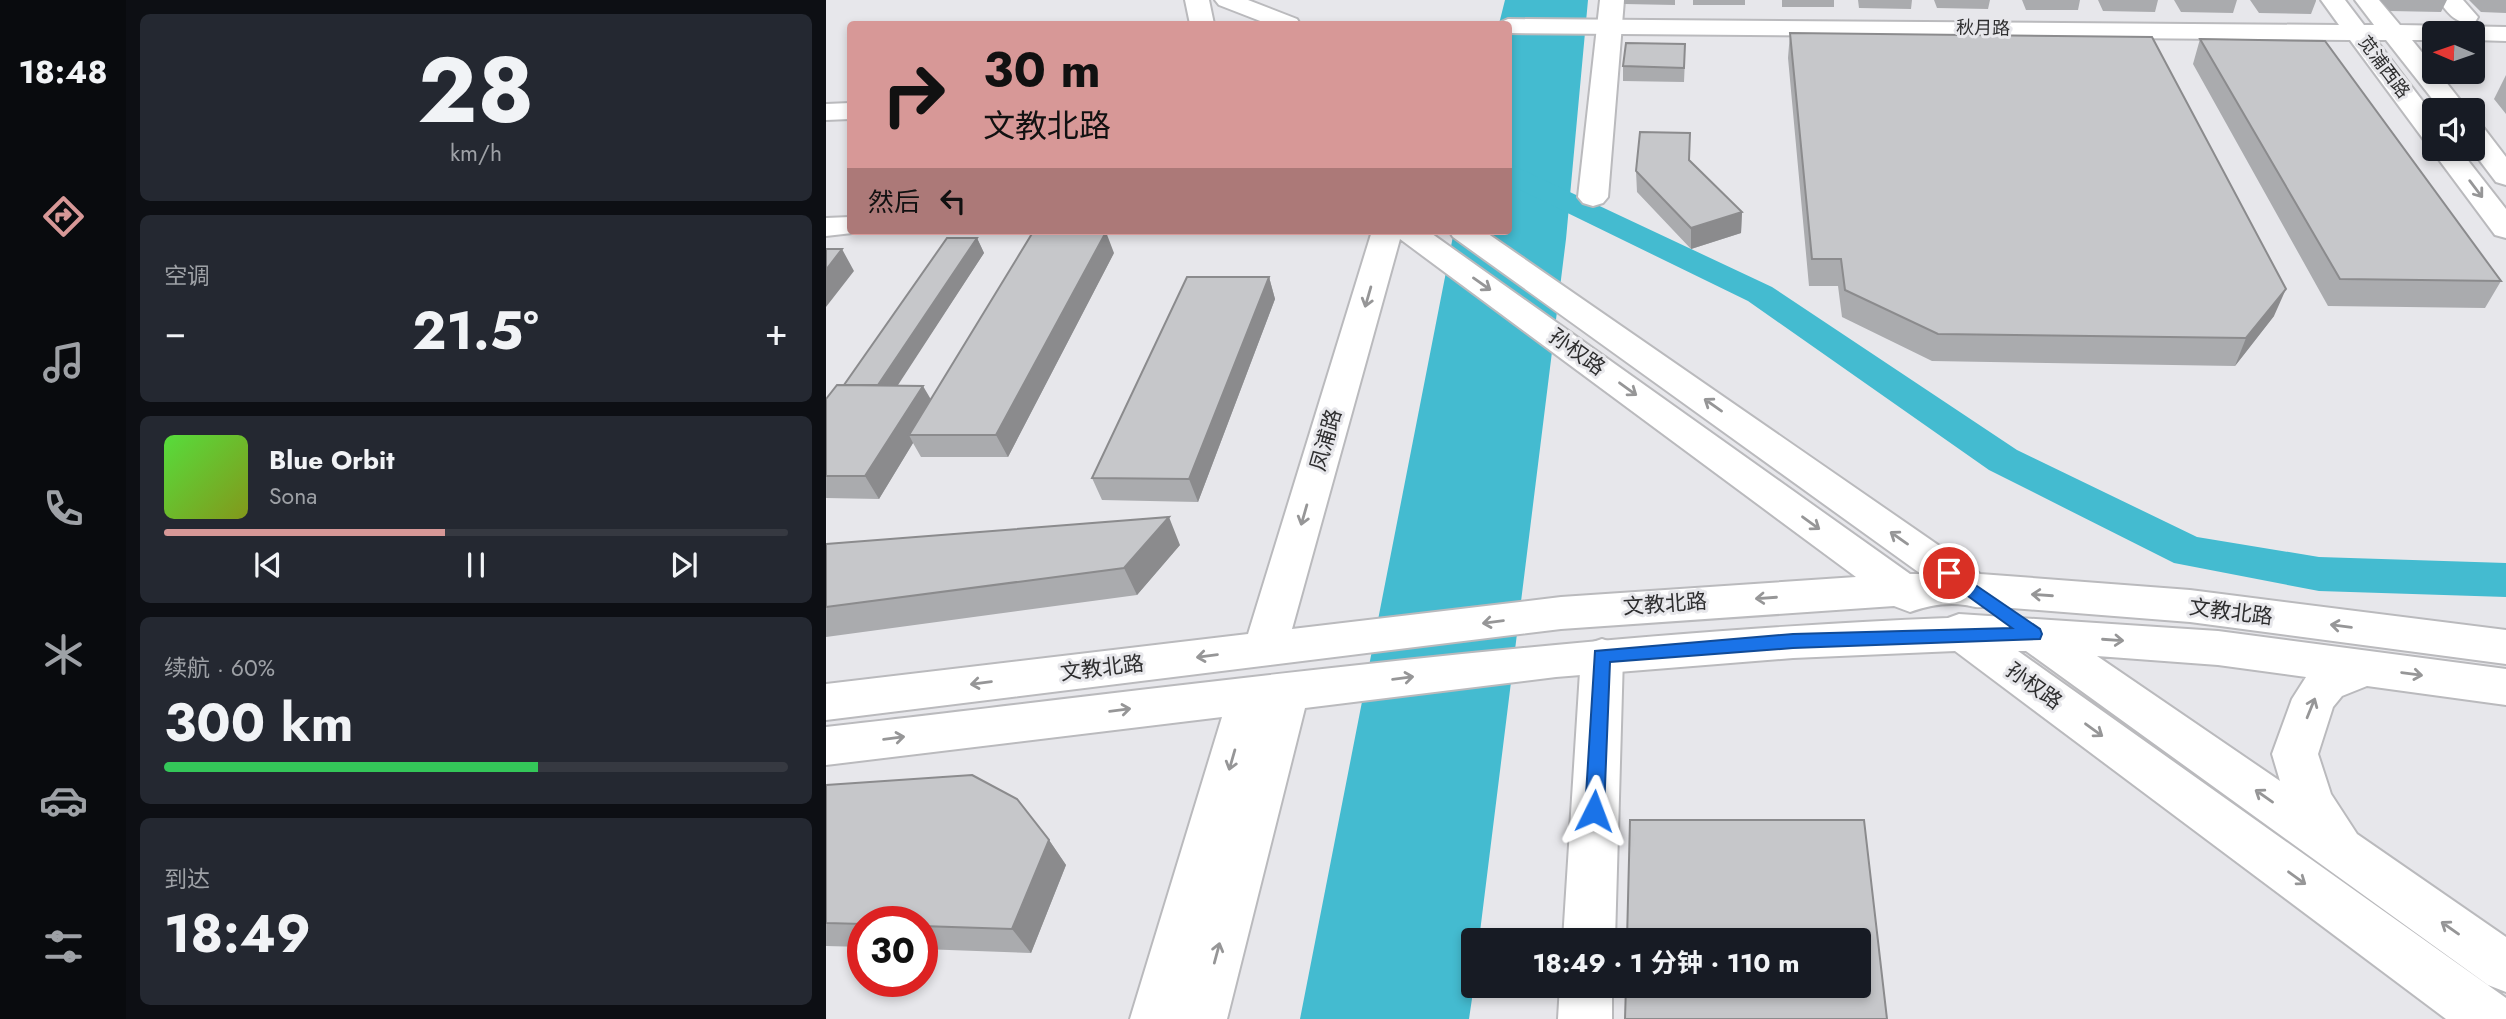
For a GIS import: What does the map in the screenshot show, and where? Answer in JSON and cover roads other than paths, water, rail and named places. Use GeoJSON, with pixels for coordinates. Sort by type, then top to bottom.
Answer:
{"type":"FeatureCollection","features":[{"type":"Feature","properties":{"kind":"street"},"geometry":{"type":"LineString","coordinates":[[1197,0],[1201,21]]}},
{"type":"Feature","properties":{"kind":"street"},"geometry":{"type":"LineString","coordinates":[[1225,0],[1229,21]]}},
{"type":"Feature","properties":{"kind":"street"},"geometry":{"type":"LineString","coordinates":[[1225,0],[1280,21]]}},
{"type":"Feature","properties":{"kind":"street","name":"苋浦西路"},"geometry":{"type":"LineString","coordinates":[[2333,0],[2422,118]]}},
{"type":"Feature","properties":{"kind":"street","name":"苋浦西路"},"geometry":{"type":"LineString","coordinates":[[2367,0],[2446,98]]}},
{"type":"Feature","properties":{"kind":"street"},"geometry":{"type":"LineString","coordinates":[[1593,197],[1609,25]]}},
{"type":"Feature","properties":{"kind":"street","name":"秋月路"},"geometry":{"type":"LineString","coordinates":[[1512,37],[1609,25]]}},
{"type":"Feature","properties":{"kind":"street","name":"秋月路"},"geometry":{"type":"LineString","coordinates":[[1512,26],[1609,25],[2399,39],[2422,44]]}},
{"type":"Feature","properties":{"kind":"street","name":"秋月路"},"geometry":{"type":"LineString","coordinates":[[2485,28],[2506,34]]}},
{"type":"Feature","properties":{"kind":"street","name":"秋月路"},"geometry":{"type":"LineString","coordinates":[[2399,39],[2422,32]]}},
{"type":"Feature","properties":{"kind":"street"},"geometry":{"type":"LineString","coordinates":[[2485,46],[2506,47]]}},
{"type":"Feature","properties":{"kind":"street"},"geometry":{"type":"LineString","coordinates":[[826,112],[847,111]]}},
{"type":"Feature","properties":{"kind":"street"},"geometry":{"type":"LineString","coordinates":[[2485,149],[2506,176]]}},
{"type":"Feature","properties":{"kind":"street"},"geometry":{"type":"LineString","coordinates":[[2454,161],[2506,229]]}},
{"type":"Feature","properties":{"kind":"street"},"geometry":{"type":"LineString","coordinates":[[826,227],[847,226]]}},
{"type":"Feature","properties":{"kind":"street","name":"凤浦路"},"geometry":{"type":"LineString","coordinates":[[1265,649],[1386,235]]}},
{"type":"Feature","properties":{"kind":"street","name":"孙权路"},"geometry":{"type":"LineString","coordinates":[[1469,235],[1574,328],[1902,590],[2490,1019]]}},
{"type":"Feature","properties":{"kind":"street","name":"孙权路"},"geometry":{"type":"LineString","coordinates":[[1417,238],[1574,328],[1971,589],[2506,967]]}},
{"type":"Feature","properties":{"kind":"street","name":"文教北路"},"geometry":{"type":"LineString","coordinates":[[826,702],[1348,641],[1561,613],[1902,590],[1971,589],[2190,606],[2506,648]]}},
{"type":"Feature","properties":{"kind":"street","name":"文教北路"},"geometry":{"type":"LineString","coordinates":[[826,746],[1556,660],[1793,641],[1963,634],[2034,634],[2218,648],[2506,687]]}},
{"type":"Feature","properties":{"kind":"street"},"geometry":{"type":"LineString","coordinates":[[1589,928],[1602,656]]}},
{"type":"Feature","properties":{"kind":"street"},"geometry":{"type":"LineString","coordinates":[[2349,856],[2310,804],[2295,754],[2314,699],[2327,683],[2365,668]]}},
{"type":"Feature","properties":{"kind":"street"},"geometry":{"type":"LineString","coordinates":[[1157,1019],[1269,693]]}},
{"type":"Feature","properties":{"kind":"street"},"geometry":{"type":"LineString","coordinates":[[1200,1019],[1269,693]]}},
{"type":"Feature","properties":{"kind":"street"},"geometry":{"type":"LineString","coordinates":[[1585,1019],[1586,998]]}},
{"type":"Feature","properties":{"kind":"water"},"geometry":{"type":"Polygon","coordinates":[[[1505,0],[1588,0],[1566,239],[1480,928],[1461,928],[1461,998],[1472,998],[1469,1019],[1300,1019],[1453,235],[1512,235],[1512,21],[1500,21],[1505,0]]]}},
{"type":"Feature","properties":{"kind":"waterway"},"geometry":{"type":"LineString","coordinates":[[1512,174],[1760,294],[2003,460],[2189,552],[2319,574],[2506,580]]}}]}
